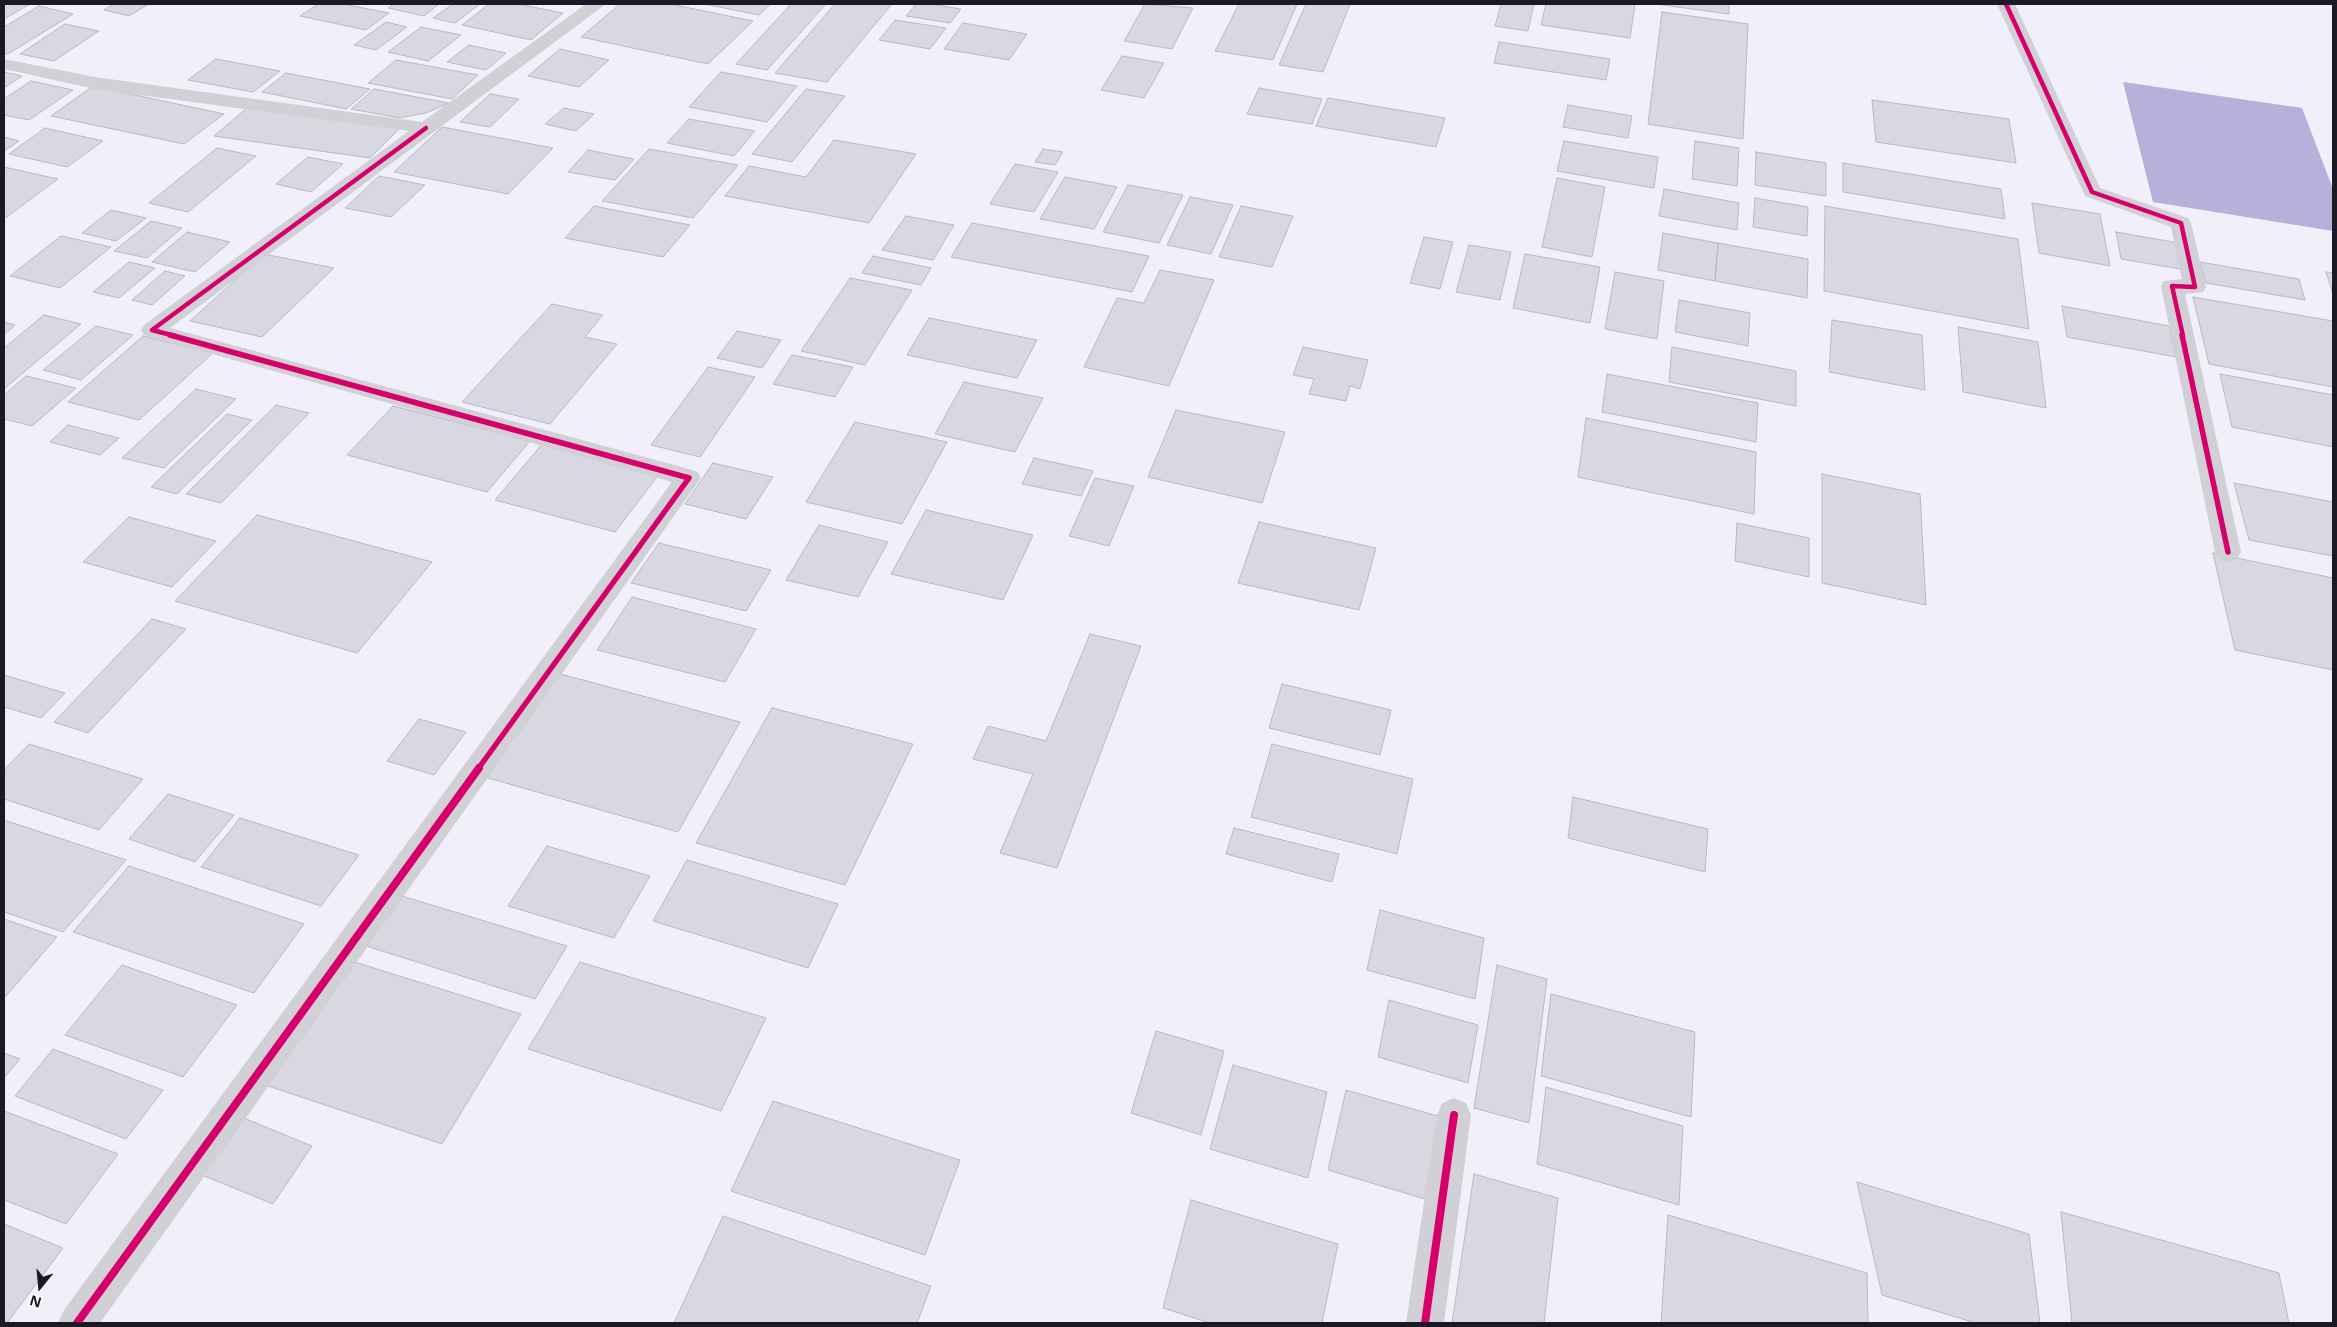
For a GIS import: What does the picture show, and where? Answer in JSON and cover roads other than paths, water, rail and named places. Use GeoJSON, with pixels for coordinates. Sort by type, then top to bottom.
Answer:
{"type":"FeatureCollection","features":[{"type":"Feature","properties":{"kind":"street"},"geometry":{"type":"LineString","coordinates":[[77,1323],[689,478],[152,330],[597,4]]}},
{"type":"Feature","properties":{"kind":"street"},"geometry":{"type":"LineString","coordinates":[[2006,4],[2092,192],[2181,223],[2196,287],[2172,286],[2228,552]]}},
{"type":"Feature","properties":{"kind":"street"},"geometry":{"type":"LineString","coordinates":[[4,64],[95,83],[426,128]]}},
{"type":"Feature","properties":{"kind":"street"},"geometry":{"type":"LineString","coordinates":[[1425,1323],[1454,1115]]}}]}
